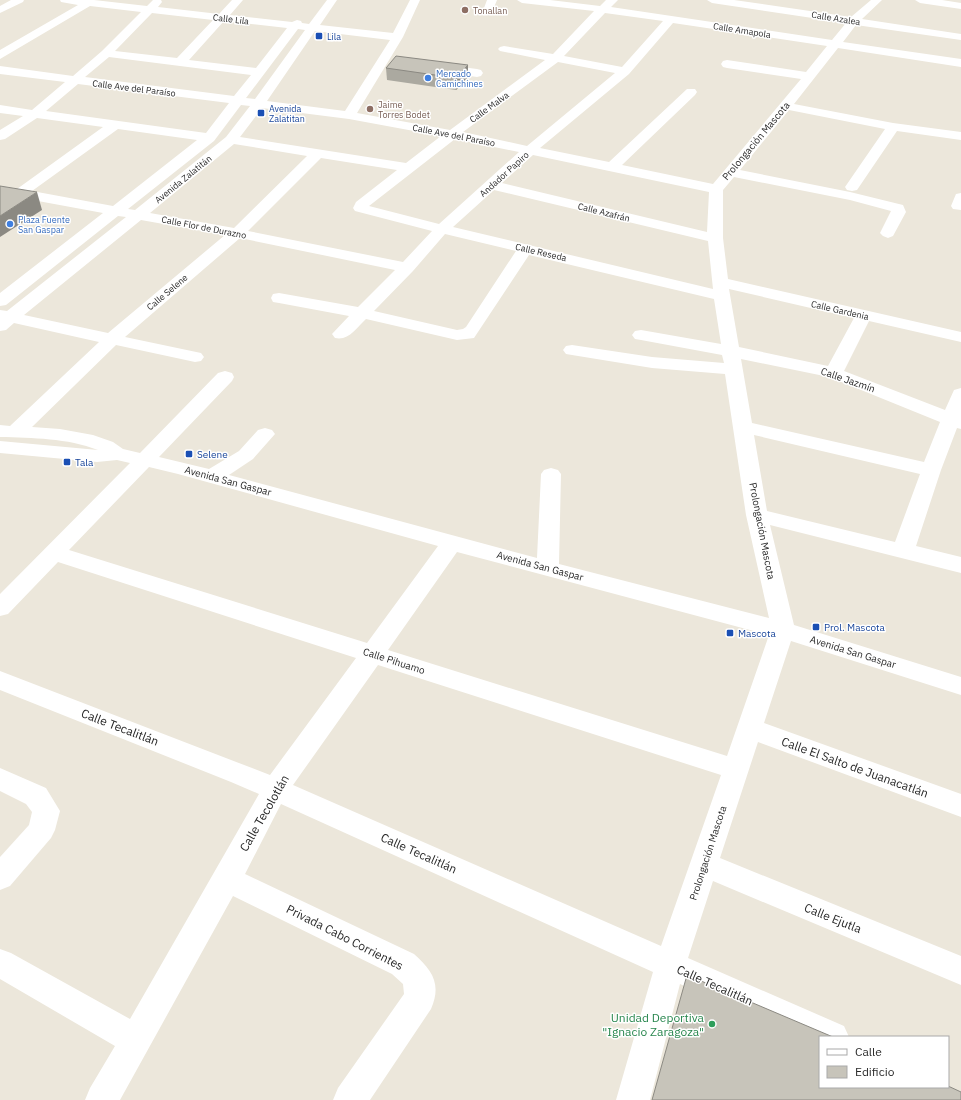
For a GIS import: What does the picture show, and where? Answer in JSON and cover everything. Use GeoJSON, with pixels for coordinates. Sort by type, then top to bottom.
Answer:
{"type":"FeatureCollection","features":[{"type":"Feature","properties":{"kind":"street"},"geometry":{"type":"LineString","coordinates":[[0,10],[19,0]]}},
{"type":"Feature","properties":{"kind":"street","name":"Calle Lila"},"geometry":{"type":"LineString","coordinates":[[65,0],[294,27],[397,37]]}},
{"type":"Feature","properties":{"kind":"street"},"geometry":{"type":"LineString","coordinates":[[0,136],[35,114],[74,81],[106,53],[159,0]]}},
{"type":"Feature","properties":{"kind":"street"},"geometry":{"type":"LineString","coordinates":[[180,62],[238,0]]}},
{"type":"Feature","properties":{"kind":"street","name":"Avenida Zalatitán"},"geometry":{"type":"LineString","coordinates":[[4,319],[140,215],[231,140],[259,103],[310,28],[332,0]]}},
{"type":"Feature","properties":{"kind":"street"},"geometry":{"type":"LineString","coordinates":[[349,115],[397,37],[415,0]]}},
{"type":"Feature","properties":{"kind":"street","name":"Calle Amapola"},"geometry":{"type":"LineString","coordinates":[[522,0],[602,9],[961,63]]}},
{"type":"Feature","properties":{"kind":"street","name":"Calle Malva"},"geometry":{"type":"LineString","coordinates":[[360,208],[361,205],[452,134],[556,58],[602,9],[613,0]]}},
{"type":"Feature","properties":{"kind":"street","name":"Calle Azalea"},"geometry":{"type":"LineString","coordinates":[[712,0],[793,7],[853,21],[961,37]]}},
{"type":"Feature","properties":{"kind":"street","name":"Prolongación Mascota"},"geometry":{"type":"LineString","coordinates":[[634,1100],[670,965],[705,865],[783,630],[757,515],[721,289],[715,238],[716,189],[786,106],[853,21],[877,0]]}},
{"type":"Feature","properties":{"kind":"street"},"geometry":{"type":"LineString","coordinates":[[920,0],[961,6]]}},
{"type":"Feature","properties":{"kind":"street"},"geometry":{"type":"LineString","coordinates":[[0,55],[88,3]]}},
{"type":"Feature","properties":{"kind":"street"},"geometry":{"type":"LineString","coordinates":[[757,45],[793,7]]}},
{"type":"Feature","properties":{"kind":"street","name":"Avenida Zalatitán"},"geometry":{"type":"LineString","coordinates":[[0,301],[209,138],[307,11]]}},
{"type":"Feature","properties":{"kind":"street","name":"Andador Papiro"},"geometry":{"type":"LineString","coordinates":[[341,334],[407,268],[442,229],[493,185],[530,150],[625,71],[671,19]]}},
{"type":"Feature","properties":{"kind":"street"},"geometry":{"type":"LineString","coordinates":[[504,50],[625,71]]}},
{"type":"Feature","properties":{"kind":"street"},"geometry":{"type":"LineString","coordinates":[[106,53],[260,72]]}},
{"type":"Feature","properties":{"kind":"street"},"geometry":{"type":"LineString","coordinates":[[382,61],[398,63]]}},
{"type":"Feature","properties":{"kind":"street"},"geometry":{"type":"LineString","coordinates":[[727,64],[809,76]]}},
{"type":"Feature","properties":{"kind":"street"},"geometry":{"type":"LineString","coordinates":[[430,67],[477,73]]}},
{"type":"Feature","properties":{"kind":"street","name":"Calle Ave del Paraíso"},"geometry":{"type":"LineString","coordinates":[[0,70],[74,81],[349,115],[452,134],[716,189]]}},
{"type":"Feature","properties":{"kind":"street"},"geometry":{"type":"LineString","coordinates":[[610,168],[691,92]]}},
{"type":"Feature","properties":{"kind":"street"},"geometry":{"type":"LineString","coordinates":[[786,106],[893,127],[961,136]]}},
{"type":"Feature","properties":{"kind":"street"},"geometry":{"type":"LineString","coordinates":[[0,109],[209,138]]}},
{"type":"Feature","properties":{"kind":"street"},"geometry":{"type":"LineString","coordinates":[[20,193],[114,125]]}},
{"type":"Feature","properties":{"kind":"street"},"geometry":{"type":"LineString","coordinates":[[852,187],[893,127]]}},
{"type":"Feature","properties":{"kind":"street"},"geometry":{"type":"LineString","coordinates":[[231,140],[409,168]]}},
{"type":"Feature","properties":{"kind":"street","name":"Calle Selene"},"geometry":{"type":"LineString","coordinates":[[8,431],[112,339],[237,233],[318,153]]}},
{"type":"Feature","properties":{"kind":"street"},"geometry":{"type":"LineString","coordinates":[[730,172],[850,196],[898,208],[899,212],[888,233]]}},
{"type":"Feature","properties":{"kind":"street","name":"Calle Azafrán"},"geometry":{"type":"LineString","coordinates":[[493,185],[715,238]]}},
{"type":"Feature","properties":{"kind":"street","name":"Calle Flor de Durazno"},"geometry":{"type":"LineString","coordinates":[[0,190],[117,210],[407,268]]}},
{"type":"Feature","properties":{"kind":"street","name":"Calle Reseda"},"geometry":{"type":"LineString","coordinates":[[360,208],[524,249],[721,289]]}},
{"type":"Feature","properties":{"kind":"street"},"geometry":{"type":"LineString","coordinates":[[279,298],[361,313],[457,335],[468,334],[524,249]]}},
{"type":"Feature","properties":{"kind":"street","name":"Calle Gardenia"},"geometry":{"type":"LineString","coordinates":[[721,289],[864,315],[961,336]]}},
{"type":"Feature","properties":{"kind":"street"},"geometry":{"type":"LineString","coordinates":[[834,373],[864,315]]}},
{"type":"Feature","properties":{"kind":"street"},"geometry":{"type":"LineString","coordinates":[[4,319],[112,339],[195,357]]}},
{"type":"Feature","properties":{"kind":"street"},"geometry":{"type":"LineString","coordinates":[[641,335],[732,360]]}},
{"type":"Feature","properties":{"kind":"street"},"geometry":{"type":"LineString","coordinates":[[572,350],[617,359],[732,360]]}},
{"type":"Feature","properties":{"kind":"street","name":"Calle Jazmín"},"geometry":{"type":"LineString","coordinates":[[732,360],[834,373],[956,421]]}},
{"type":"Feature","properties":{"kind":"street"},"geometry":{"type":"LineString","coordinates":[[3,601],[53,553],[225,377]]}},
{"type":"Feature","properties":{"kind":"street"},"geometry":{"type":"LineString","coordinates":[[903,551],[931,470],[956,421],[961,394]]}},
{"type":"Feature","properties":{"kind":"street"},"geometry":{"type":"LineString","coordinates":[[743,427],[931,470]]}},
{"type":"Feature","properties":{"kind":"street","name":"Avenida San Gaspar"},"geometry":{"type":"LineString","coordinates":[[8,431],[87,440],[109,446],[118,454]]}},
{"type":"Feature","properties":{"kind":"street"},"geometry":{"type":"LineString","coordinates":[[211,477],[246,455],[266,434]]}},
{"type":"Feature","properties":{"kind":"street","name":"Avenida San Gaspar"},"geometry":{"type":"LineString","coordinates":[[0,446],[97,456],[118,454],[143,460],[783,630],[961,686]]}},
{"type":"Feature","properties":{"kind":"street"},"geometry":{"type":"LineString","coordinates":[[548,568],[550,549],[550,474]]}},
{"type":"Feature","properties":{"kind":"street"},"geometry":{"type":"LineString","coordinates":[[757,515],[961,565]]}},
{"type":"Feature","properties":{"kind":"street","name":"Calle Tecolotlán"},"geometry":{"type":"LineString","coordinates":[[102,1100],[227,879],[275,790],[452,543]]}},
{"type":"Feature","properties":{"kind":"street","name":"Calle Pihuamo"},"geometry":{"type":"LineString","coordinates":[[53,553],[736,768]]}},
{"type":"Feature","properties":{"kind":"street","name":"Calle Tecalitlán"},"geometry":{"type":"LineString","coordinates":[[0,680],[240,774],[831,1036]]}},
{"type":"Feature","properties":{"kind":"street","name":"Calle El Salto de Juanacatlán"},"geometry":{"type":"LineString","coordinates":[[750,728],[961,806]]}},
{"type":"Feature","properties":{"kind":"street"},"geometry":{"type":"LineString","coordinates":[[0,779],[36,796],[46,810],[41,830],[0,878]]}},
{"type":"Feature","properties":{"kind":"street","name":"Calle Ejutla"},"geometry":{"type":"LineString","coordinates":[[705,865],[961,971]]}},
{"type":"Feature","properties":{"kind":"street","name":"Privada Cabo Corrientes"},"geometry":{"type":"LineString","coordinates":[[227,879],[403,964],[418,978],[420,998],[350,1100]]}},
{"type":"Feature","properties":{"kind":"street"},"geometry":{"type":"LineString","coordinates":[[0,963],[136,1040]]}},
{"type":"Feature","properties":{"kind":"building"},"geometry":{"type":"Polygon","coordinates":[[[396,56],[468,65],[456,78],[386,68],[396,56]]]}},
{"type":"Feature","properties":{"kind":"building"},"geometry":{"type":"Polygon","coordinates":[[[0,186],[37,192],[0,216],[0,186]]]}},
{"type":"Feature","properties":{"kind":"building","name":"Unidad Deportiva \"Ignacio Zaragoza\""},"geometry":{"type":"Polygon","coordinates":[[[687,975],[831,1036],[819,1036],[819,1088],[949,1088],[949,1086],[961,1092],[961,1100],[652,1100],[687,975]]]}},
{"type":"Feature","properties":{"kind":"place","name":"Tonallan"},"geometry":{"type":"Point","coordinates":[465,10]}},
{"type":"Feature","properties":{"kind":"place","name":"Lila"},"geometry":{"type":"Point","coordinates":[319,36]}},
{"type":"Feature","properties":{"kind":"place","name":"Mercado Camichines"},"geometry":{"type":"Point","coordinates":[428,78]}},
{"type":"Feature","properties":{"kind":"place","name":"Jaime Torres Bodet"},"geometry":{"type":"Point","coordinates":[370,109]}},
{"type":"Feature","properties":{"kind":"place","name":"Avenida Zalatitan"},"geometry":{"type":"Point","coordinates":[261,113]}},
{"type":"Feature","properties":{"kind":"place","name":"Plaza Fuente San Gaspar"},"geometry":{"type":"Point","coordinates":[10,224]}},
{"type":"Feature","properties":{"kind":"place","name":"Selene"},"geometry":{"type":"Point","coordinates":[189,454]}},
{"type":"Feature","properties":{"kind":"place","name":"Tala"},"geometry":{"type":"Point","coordinates":[67,462]}},
{"type":"Feature","properties":{"kind":"place","name":"Prol. Mascota"},"geometry":{"type":"Point","coordinates":[816,627]}},
{"type":"Feature","properties":{"kind":"place","name":"Mascota"},"geometry":{"type":"Point","coordinates":[730,633]}},
{"type":"Feature","properties":{"kind":"place","name":"Unidad Deportiva \"Ignacio Zaragoza\""},"geometry":{"type":"Point","coordinates":[712,1024]}}]}
